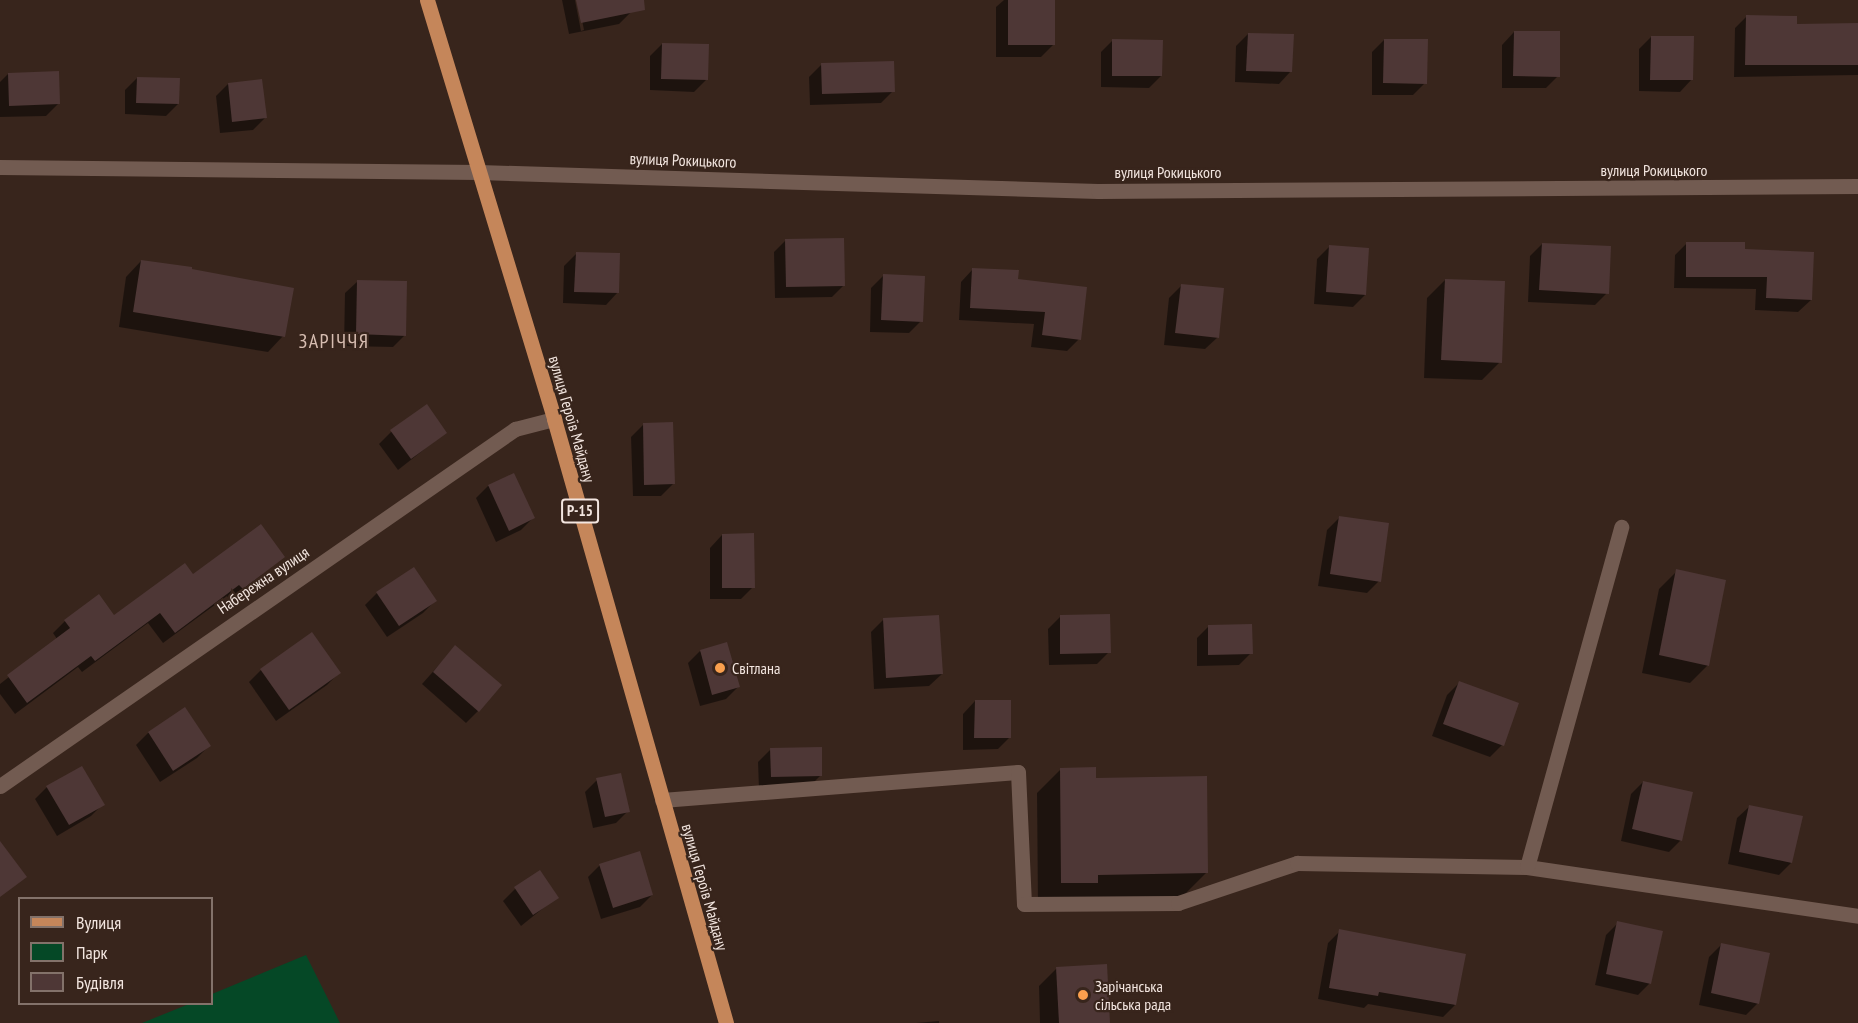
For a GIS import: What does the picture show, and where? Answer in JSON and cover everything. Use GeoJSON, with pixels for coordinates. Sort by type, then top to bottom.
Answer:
{"type":"FeatureCollection","features":[{"type":"Feature","properties":{"kind":"main road","name":"вулиця Героїв Майдану"},"geometry":{"type":"LineString","coordinates":[[427,0],[554,419],[726,1023]]}},
{"type":"Feature","properties":{"kind":"street","name":"вулиця Рокицького"},"geometry":{"type":"LineString","coordinates":[[0,167],[479,172],[1098,191],[1858,186]]}},
{"type":"Feature","properties":{"kind":"street","name":"Набережна вулиця"},"geometry":{"type":"LineString","coordinates":[[0,786],[515,429],[554,419]]}},
{"type":"Feature","properties":{"kind":"street"},"geometry":{"type":"LineString","coordinates":[[1527,867],[1621,527]]}},
{"type":"Feature","properties":{"kind":"street"},"geometry":{"type":"LineString","coordinates":[[662,800],[1018,772],[1024,904],[1178,903],[1297,864],[1527,867],[1858,916]]}},
{"type":"Feature","properties":{"kind":"green space"},"geometry":{"type":"Polygon","coordinates":[[[306,955],[340,1023],[142,1023],[187,1005],[213,1005],[213,994],[306,955]]]}},
{"type":"Feature","properties":{"kind":"building"},"geometry":{"type":"Polygon","coordinates":[[[576,0],[644,0],[645,10],[581,23],[576,0]]]}},
{"type":"Feature","properties":{"kind":"building"},"geometry":{"type":"Polygon","coordinates":[[[1008,0],[1055,0],[1055,45],[1008,45],[1008,0]]]}},
{"type":"Feature","properties":{"kind":"building"},"geometry":{"type":"Polygon","coordinates":[[[1746,15],[1797,16],[1797,24],[1858,23],[1858,65],[1745,65],[1746,15]]]}},
{"type":"Feature","properties":{"kind":"building"},"geometry":{"type":"Polygon","coordinates":[[[1514,31],[1560,31],[1560,77],[1513,76],[1514,31]]]}},
{"type":"Feature","properties":{"kind":"building"},"geometry":{"type":"Polygon","coordinates":[[[1248,33],[1294,34],[1292,72],[1246,71],[1248,33]]]}},
{"type":"Feature","properties":{"kind":"building"},"geometry":{"type":"Polygon","coordinates":[[[1651,36],[1694,36],[1693,80],[1650,80],[1651,36]]]}},
{"type":"Feature","properties":{"kind":"building"},"geometry":{"type":"Polygon","coordinates":[[[1112,39],[1163,40],[1162,76],[1112,76],[1112,39]]]}},
{"type":"Feature","properties":{"kind":"building"},"geometry":{"type":"Polygon","coordinates":[[[1384,39],[1428,39],[1427,84],[1383,83],[1384,39]]]}},
{"type":"Feature","properties":{"kind":"building"},"geometry":{"type":"Polygon","coordinates":[[[662,43],[709,44],[708,80],[661,79],[662,43]]]}},
{"type":"Feature","properties":{"kind":"building"},"geometry":{"type":"Polygon","coordinates":[[[894,61],[895,92],[822,94],[821,63],[894,61]]]}},
{"type":"Feature","properties":{"kind":"building"},"geometry":{"type":"Polygon","coordinates":[[[59,71],[60,104],[9,106],[8,73],[59,71]]]}},
{"type":"Feature","properties":{"kind":"building"},"geometry":{"type":"Polygon","coordinates":[[[137,77],[180,78],[179,104],[136,103],[137,77]]]}},
{"type":"Feature","properties":{"kind":"building"},"geometry":{"type":"Polygon","coordinates":[[[262,79],[267,118],[232,122],[228,83],[262,79]]]}},
{"type":"Feature","properties":{"kind":"building"},"geometry":{"type":"Polygon","coordinates":[[[844,238],[845,286],[786,287],[785,239],[844,238]]]}},
{"type":"Feature","properties":{"kind":"building"},"geometry":{"type":"Polygon","coordinates":[[[1686,242],[1745,242],[1745,249],[1814,252],[1812,300],[1766,298],[1767,277],[1686,277],[1686,242]]]}},
{"type":"Feature","properties":{"kind":"building"},"geometry":{"type":"Polygon","coordinates":[[[1542,243],[1611,246],[1609,294],[1539,290],[1542,243]]]}},
{"type":"Feature","properties":{"kind":"building"},"geometry":{"type":"Polygon","coordinates":[[[1329,245],[1369,248],[1366,295],[1326,292],[1329,245]]]}},
{"type":"Feature","properties":{"kind":"building"},"geometry":{"type":"Polygon","coordinates":[[[576,252],[620,253],[619,293],[574,292],[576,252]]]}},
{"type":"Feature","properties":{"kind":"building"},"geometry":{"type":"Polygon","coordinates":[[[141,260],[192,267],[192,269],[294,288],[285,337],[133,312],[141,260]]]}},
{"type":"Feature","properties":{"kind":"building"},"geometry":{"type":"Polygon","coordinates":[[[972,268],[1019,270],[1018,279],[1087,287],[1081,340],[1042,335],[1045,312],[970,308],[972,268]]]}},
{"type":"Feature","properties":{"kind":"building"},"geometry":{"type":"Polygon","coordinates":[[[883,274],[925,276],[923,322],[881,320],[883,274]]]}},
{"type":"Feature","properties":{"kind":"building"},"geometry":{"type":"Polygon","coordinates":[[[1445,279],[1505,281],[1502,363],[1441,360],[1445,279]]]}},
{"type":"Feature","properties":{"kind":"building"},"geometry":{"type":"Polygon","coordinates":[[[357,280],[407,281],[406,336],[356,334],[357,280]]]}},
{"type":"Feature","properties":{"kind":"building"},"geometry":{"type":"Polygon","coordinates":[[[1181,284],[1224,288],[1219,338],[1175,333],[1181,284]]]}},
{"type":"Feature","properties":{"kind":"building"},"geometry":{"type":"Polygon","coordinates":[[[427,404],[447,433],[411,459],[390,430],[427,404]]]}},
{"type":"Feature","properties":{"kind":"building"},"geometry":{"type":"Polygon","coordinates":[[[673,422],[675,484],[644,485],[643,423],[673,422]]]}},
{"type":"Feature","properties":{"kind":"building"},"geometry":{"type":"Polygon","coordinates":[[[514,473],[535,518],[509,531],[488,485],[514,473]]]}},
{"type":"Feature","properties":{"kind":"building"},"geometry":{"type":"Polygon","coordinates":[[[1339,516],[1389,523],[1381,582],[1330,574],[1339,516]]]}},
{"type":"Feature","properties":{"kind":"building"},"geometry":{"type":"Polygon","coordinates":[[[261,524],[285,557],[243,589],[239,585],[175,633],[160,613],[95,661],[91,656],[27,703],[7,675],[70,628],[64,620],[99,594],[114,615],[185,563],[193,574],[261,524]]]}},
{"type":"Feature","properties":{"kind":"building"},"geometry":{"type":"Polygon","coordinates":[[[754,533],[755,588],[722,588],[722,534],[754,533]]]}},
{"type":"Feature","properties":{"kind":"building"},"geometry":{"type":"Polygon","coordinates":[[[414,567],[437,601],[399,626],[376,592],[414,567]]]}},
{"type":"Feature","properties":{"kind":"building"},"geometry":{"type":"Polygon","coordinates":[[[1676,569],[1726,580],[1709,666],[1659,655],[1676,569]]]}},
{"type":"Feature","properties":{"kind":"building"},"geometry":{"type":"Polygon","coordinates":[[[1110,614],[1111,653],[1060,654],[1060,615],[1110,614]]]}},
{"type":"Feature","properties":{"kind":"building"},"geometry":{"type":"Polygon","coordinates":[[[939,615],[943,674],[886,678],[883,618],[939,615]]]}},
{"type":"Feature","properties":{"kind":"building"},"geometry":{"type":"Polygon","coordinates":[[[1252,624],[1253,654],[1208,655],[1208,625],[1252,624]]]}},
{"type":"Feature","properties":{"kind":"building"},"geometry":{"type":"Polygon","coordinates":[[[312,632],[341,673],[289,710],[260,669],[312,632]]]}},
{"type":"Feature","properties":{"kind":"building","name":"Світлана"},"geometry":{"type":"Polygon","coordinates":[[[727,642],[740,687],[712,695],[700,650],[727,642]]]}},
{"type":"Feature","properties":{"kind":"building"},"geometry":{"type":"Polygon","coordinates":[[[455,645],[502,685],[479,712],[433,672],[455,645]]]}},
{"type":"Feature","properties":{"kind":"building"},"geometry":{"type":"Polygon","coordinates":[[[1459,681],[1519,703],[1504,746],[1443,724],[1459,681]]]}},
{"type":"Feature","properties":{"kind":"building"},"geometry":{"type":"Polygon","coordinates":[[[975,700],[1011,700],[1011,738],[974,738],[975,700]]]}},
{"type":"Feature","properties":{"kind":"building"},"geometry":{"type":"Polygon","coordinates":[[[185,707],[211,746],[173,771],[148,732],[185,707]]]}},
{"type":"Feature","properties":{"kind":"building"},"geometry":{"type":"Polygon","coordinates":[[[822,747],[822,776],[771,777],[770,748],[822,747]]]}},
{"type":"Feature","properties":{"kind":"building"},"geometry":{"type":"Polygon","coordinates":[[[82,766],[105,805],[69,825],[46,786],[82,766]]]}},
{"type":"Feature","properties":{"kind":"building"},"geometry":{"type":"Polygon","coordinates":[[[1096,767],[1096,778],[1207,776],[1208,873],[1098,875],[1098,883],[1061,883],[1060,768],[1096,767]]]}},
{"type":"Feature","properties":{"kind":"building"},"geometry":{"type":"Polygon","coordinates":[[[621,773],[630,812],[605,817],[596,778],[621,773]]]}},
{"type":"Feature","properties":{"kind":"building"},"geometry":{"type":"Polygon","coordinates":[[[1643,781],[1693,792],[1682,841],[1632,829],[1643,781]]]}},
{"type":"Feature","properties":{"kind":"building"},"geometry":{"type":"Polygon","coordinates":[[[1749,805],[1803,816],[1792,863],[1739,852],[1749,805]]]}},
{"type":"Feature","properties":{"kind":"building"},"geometry":{"type":"Polygon","coordinates":[[[0,841],[27,877],[0,897],[0,841]]]}},
{"type":"Feature","properties":{"kind":"building"},"geometry":{"type":"Polygon","coordinates":[[[640,851],[653,895],[613,908],[599,864],[640,851]]]}},
{"type":"Feature","properties":{"kind":"building"},"geometry":{"type":"Polygon","coordinates":[[[540,870],[559,898],[533,915],[514,887],[540,870]]]}},
{"type":"Feature","properties":{"kind":"building"},"geometry":{"type":"Polygon","coordinates":[[[1617,921],[1663,931],[1651,984],[1606,974],[1617,921]]]}},
{"type":"Feature","properties":{"kind":"building"},"geometry":{"type":"Polygon","coordinates":[[[1339,929],[1466,954],[1456,1005],[1379,992],[1378,996],[1329,988],[1339,929]]]}},
{"type":"Feature","properties":{"kind":"building"},"geometry":{"type":"Polygon","coordinates":[[[1721,943],[1770,953],[1759,1004],[1711,993],[1721,943]]]}},
{"type":"Feature","properties":{"kind":"building","name":"Зарічанська сільська рада"},"geometry":{"type":"Polygon","coordinates":[[[1107,964],[1110,1023],[1059,1023],[1056,967],[1107,964]]]}},
{"type":"Feature","properties":{"kind":"place","name":"Світлана"},"geometry":{"type":"Point","coordinates":[720,668]}},
{"type":"Feature","properties":{"kind":"place","name":"Зарічанська сільська рада"},"geometry":{"type":"Point","coordinates":[1083,995]}},
{"type":"Feature","properties":{"kind":"district","name":"ЗАРІЧЧЯ"},"geometry":{"type":"Point","coordinates":[334,341]}}]}
